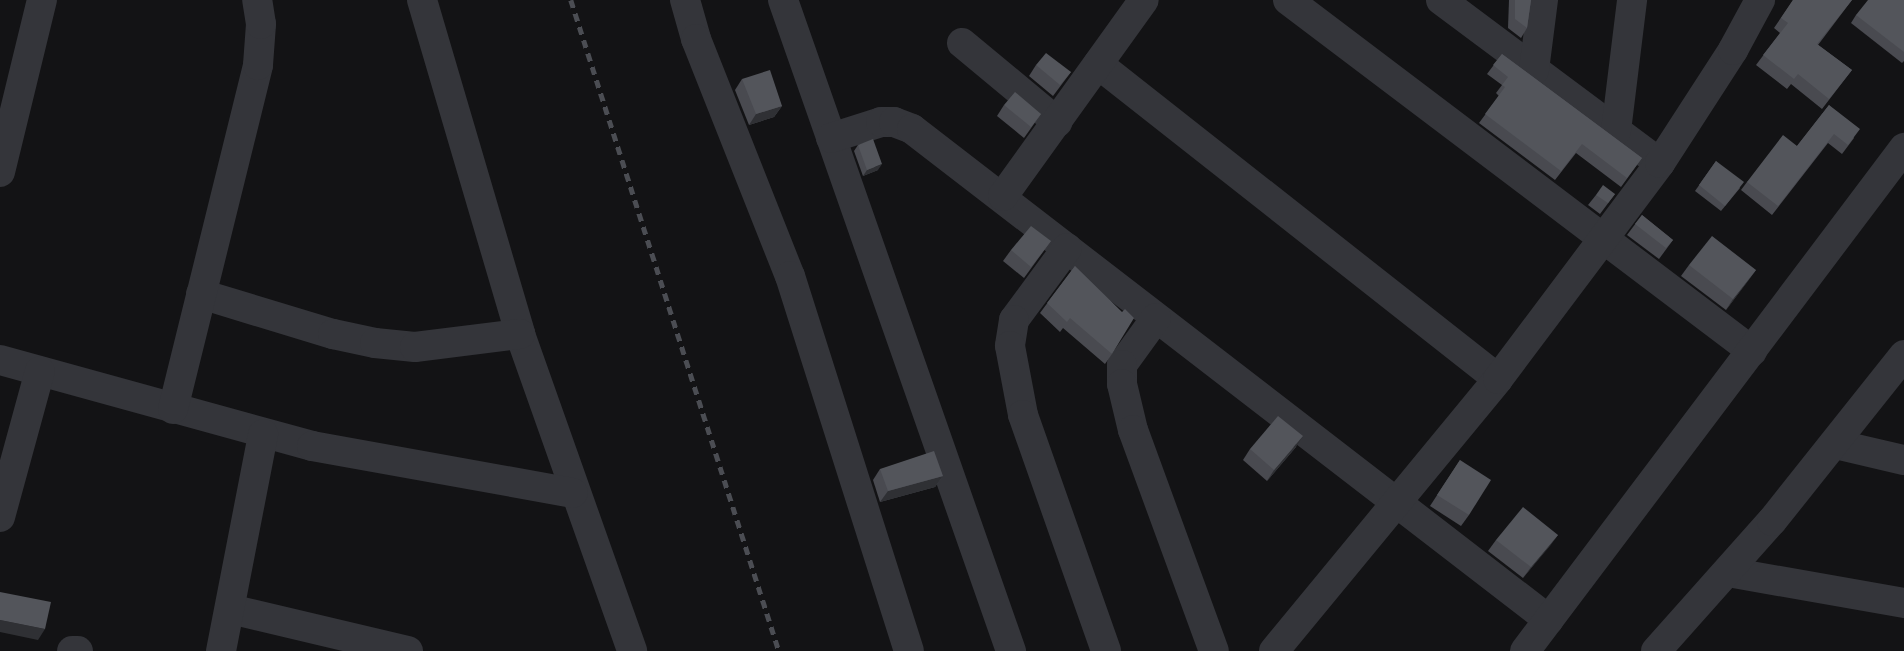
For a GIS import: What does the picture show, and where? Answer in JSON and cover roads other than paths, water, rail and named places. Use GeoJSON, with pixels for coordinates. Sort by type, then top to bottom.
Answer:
{"type":"FeatureCollection","features":[{"type":"Feature","properties":{"kind":"street"},"geometry":{"type":"LineString","coordinates":[[0,172],[42,0]]}},
{"type":"Feature","properties":{"kind":"street"},"geometry":{"type":"LineString","coordinates":[[173,409],[258,65],[261,24],[257,0]]}},
{"type":"Feature","properties":{"kind":"street"},"geometry":{"type":"LineString","coordinates":[[422,0],[520,334],[573,493],[632,651]]}},
{"type":"Feature","properties":{"kind":"street"},"geometry":{"type":"LineString","coordinates":[[685,0],[696,39],[790,276],[909,651]]}},
{"type":"Feature","properties":{"kind":"street"},"geometry":{"type":"LineString","coordinates":[[783,0],[1011,651]]}},
{"type":"Feature","properties":{"kind":"street"},"geometry":{"type":"LineString","coordinates":[[1003,196],[1144,0]]}},
{"type":"Feature","properties":{"kind":"street"},"geometry":{"type":"LineString","coordinates":[[1288,0],[1603,236],[1752,351]]}},
{"type":"Feature","properties":{"kind":"street"},"geometry":{"type":"LineString","coordinates":[[1534,70],[1543,0]]}},
{"type":"Feature","properties":{"kind":"street"},"geometry":{"type":"LineString","coordinates":[[1616,131],[1632,0]]}},
{"type":"Feature","properties":{"kind":"street"},"geometry":{"type":"LineString","coordinates":[[1274,651],[1498,379],[1603,236],[1660,163],[1733,50],[1760,0]]}},
{"type":"Feature","properties":{"kind":"street"},"geometry":{"type":"LineString","coordinates":[[1451,4],[1534,70],[1660,163]]}},
{"type":"Feature","properties":{"kind":"street"},"geometry":{"type":"LineString","coordinates":[[962,43],[1057,122]]}},
{"type":"Feature","properties":{"kind":"street"},"geometry":{"type":"LineString","coordinates":[[1098,64],[1498,379]]}},
{"type":"Feature","properties":{"kind":"street"},"geometry":{"type":"LineString","coordinates":[[831,138],[868,125],[894,122],[912,129],[1003,196],[1396,504],[1539,641],[1904,148]]}},
{"type":"Feature","properties":{"kind":"street"},"geometry":{"type":"LineString","coordinates":[[1067,248],[1018,312],[1010,346],[1023,415],[1106,651]]}},
{"type":"Feature","properties":{"kind":"street"},"geometry":{"type":"LineString","coordinates":[[201,294],[333,334],[375,343],[415,347],[520,334]]}},
{"type":"Feature","properties":{"kind":"street"},"geometry":{"type":"LineString","coordinates":[[1156,318],[1122,365],[1122,384],[1133,430],[1214,651]]}},
{"type":"Feature","properties":{"kind":"street"},"geometry":{"type":"LineString","coordinates":[[0,360],[263,434],[397,464],[573,493]]}},
{"type":"Feature","properties":{"kind":"street"},"geometry":{"type":"LineString","coordinates":[[1656,651],[1728,572],[1899,368]]}},
{"type":"Feature","properties":{"kind":"street"},"geometry":{"type":"LineString","coordinates":[[0,518],[40,371]]}},
{"type":"Feature","properties":{"kind":"street"},"geometry":{"type":"LineString","coordinates":[[221,651],[263,434]]}},
{"type":"Feature","properties":{"kind":"street"},"geometry":{"type":"LineString","coordinates":[[1835,444],[1904,460]]}},
{"type":"Feature","properties":{"kind":"street"},"geometry":{"type":"LineString","coordinates":[[1728,572],[1904,603]]}},
{"type":"Feature","properties":{"kind":"street"},"geometry":{"type":"LineString","coordinates":[[230,609],[408,651]]}},
{"type":"Feature","properties":{"kind":"street"},"geometry":{"type":"LineString","coordinates":[[72,651],[78,651]]}},
{"type":"Feature","properties":{"kind":"railway"},"geometry":{"type":"LineString","coordinates":[[571,0],[779,651]]}}]}
